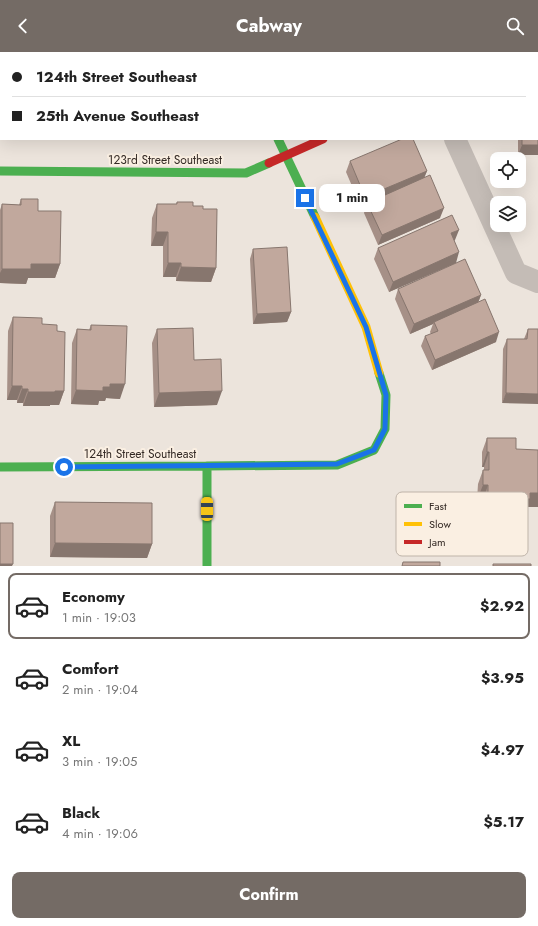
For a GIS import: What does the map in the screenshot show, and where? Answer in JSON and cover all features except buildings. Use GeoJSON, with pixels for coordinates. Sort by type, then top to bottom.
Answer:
{"type":"FeatureCollection","features":[{"type":"Feature","properties":{"kind":"street","name":"124th Street Southeast"},"geometry":{"type":"LineString","coordinates":[[0,467],[337,464],[374,450],[385,429],[386,395],[366,327],[278,140]]}},
{"type":"Feature","properties":{"kind":"street","name":"123rd Street Southeast"},"geometry":{"type":"LineString","coordinates":[[0,172],[246,173],[321,140]]}},
{"type":"Feature","properties":{"kind":"street"},"geometry":{"type":"LineString","coordinates":[[455,140],[516,272],[538,282]]}},
{"type":"Feature","properties":{"kind":"street"},"geometry":{"type":"LineString","coordinates":[[207,466],[208,566]]}},
{"type":"Feature","properties":{"kind":"traffic: fast"},"geometry":{"type":"LineString","coordinates":[[278,140],[315,217]]}},
{"type":"Feature","properties":{"kind":"traffic: fast"},"geometry":{"type":"LineString","coordinates":[[0,171],[246,173],[269,163]]}},
{"type":"Feature","properties":{"kind":"traffic: fast"},"geometry":{"type":"LineString","coordinates":[[207,566],[207,466],[337,465],[374,450],[385,429],[386,395],[379,373]]}},
{"type":"Feature","properties":{"kind":"traffic: fast"},"geometry":{"type":"LineString","coordinates":[[0,467],[207,466]]}},
{"type":"Feature","properties":{"kind":"traffic: slow"},"geometry":{"type":"LineString","coordinates":[[315,217],[366,327],[379,373]]}},
{"type":"Feature","properties":{"kind":"traffic: jam"},"geometry":{"type":"LineString","coordinates":[[269,163],[321,140]]}},
{"type":"Feature","properties":{"kind":"route"},"geometry":{"type":"LineString","coordinates":[[64,467],[337,464],[374,450],[385,429],[386,395],[366,327],[305,198]]}}]}
